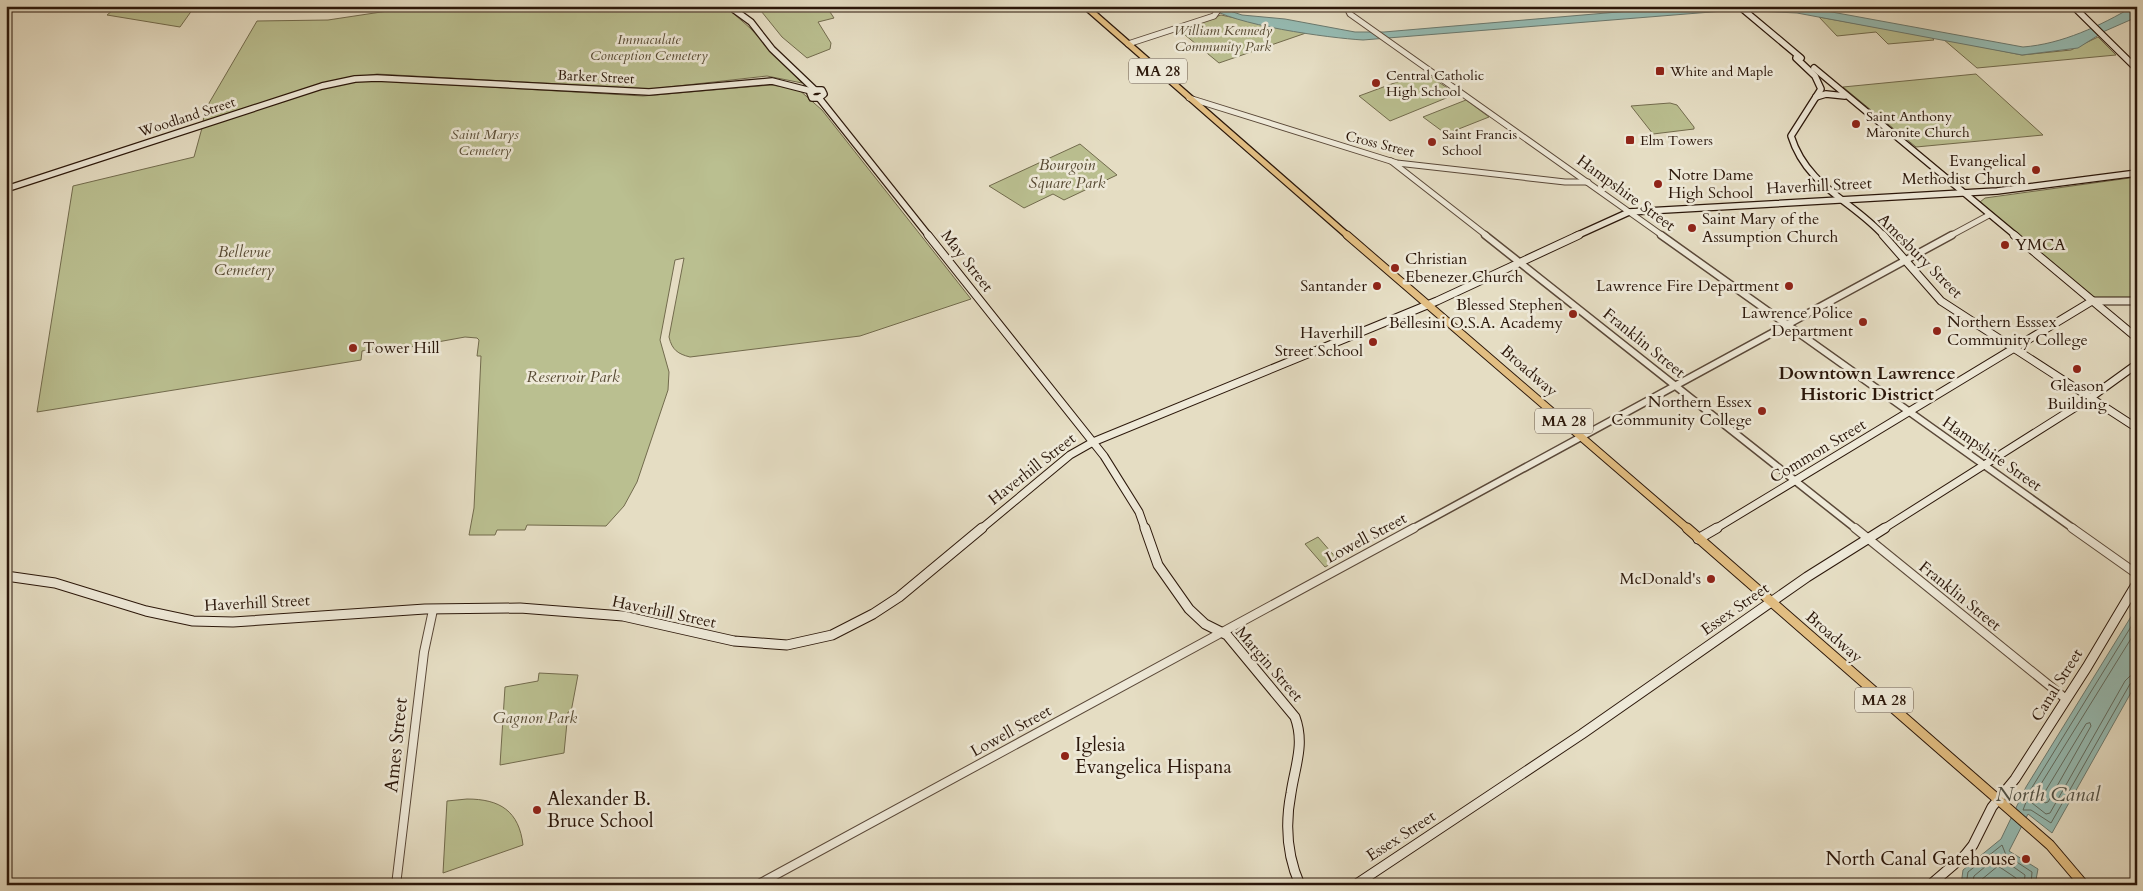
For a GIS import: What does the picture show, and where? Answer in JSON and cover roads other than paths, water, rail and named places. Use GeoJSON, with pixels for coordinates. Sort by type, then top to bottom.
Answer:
{"type":"FeatureCollection","features":[{"type":"Feature","properties":{"kind":"main road"},"geometry":{"type":"LineString","coordinates":[[729,6],[751,22],[772,49],[813,91]]}},
{"type":"Feature","properties":{"kind":"main road","name":"Broadway"},"geometry":{"type":"LineString","coordinates":[[1085,6],[1997,799]]}},
{"type":"Feature","properties":{"kind":"main road"},"geometry":{"type":"LineString","coordinates":[[1739,6],[2137,338]]}},
{"type":"Feature","properties":{"kind":"main road"},"geometry":{"type":"LineString","coordinates":[[2073,6],[2137,69]]}},
{"type":"Feature","properties":{"kind":"main road"},"geometry":{"type":"LineString","coordinates":[[1797,56],[1796,58],[1821,84],[1816,97]]}},
{"type":"Feature","properties":{"kind":"main road","name":"Barker Street"},"geometry":{"type":"LineString","coordinates":[[377,78],[649,92],[772,80],[813,91]]}},
{"type":"Feature","properties":{"kind":"main road","name":"Woodland Street"},"geometry":{"type":"LineString","coordinates":[[6,189],[322,86],[355,79],[377,78]]}},
{"type":"Feature","properties":{"kind":"main road","name":"May Street"},"geometry":{"type":"LineString","coordinates":[[813,91],[811,97],[819,98],[1093,442]]}},
{"type":"Feature","properties":{"kind":"main road"},"geometry":{"type":"LineString","coordinates":[[1816,97],[1826,94],[1847,97]]}},
{"type":"Feature","properties":{"kind":"main road","name":"Amesbury Street"},"geometry":{"type":"LineString","coordinates":[[1816,97],[1796,126],[1791,136],[1791,143],[1801,159],[1839,200],[1880,232],[1907,260],[1941,301],[2137,428]]}},
{"type":"Feature","properties":{"kind":"main road","name":"Haverhill Street"},"geometry":{"type":"LineString","coordinates":[[6,576],[36,578],[77,587],[136,607],[196,621],[433,610],[556,610],[647,620],[692,632],[757,645],[788,645],[813,640],[853,626],[876,614],[899,597],[1070,454],[1093,442],[1429,305],[1630,212],[1962,193],[2034,187],[2137,173]]}},
{"type":"Feature","properties":{"kind":"main road"},"geometry":{"type":"LineString","coordinates":[[2092,301],[2137,301]]}},
{"type":"Feature","properties":{"kind":"main road","name":"Common Street"},"geometry":{"type":"LineString","coordinates":[[1698,539],[2092,301]]}},
{"type":"Feature","properties":{"kind":"main road","name":"Essex Street"},"geometry":{"type":"LineString","coordinates":[[1355,885],[1582,734],[1770,602],[1867,538],[2090,398],[2137,364]]}},
{"type":"Feature","properties":{"kind":"main road","name":"Margin Street"},"geometry":{"type":"LineString","coordinates":[[1093,442],[1139,512],[1158,565],[1189,609],[1205,624],[1227,635],[1295,717],[1299,725],[1302,741],[1290,797],[1289,820],[1292,860],[1300,885]]}},
{"type":"Feature","properties":{"kind":"main road","name":"Canal Street"},"geometry":{"type":"LineString","coordinates":[[1930,885],[1965,855],[1973,845],[1997,799],[2015,779],[2137,583]]}},
{"type":"Feature","properties":{"kind":"main road","name":"MA 28"},"geometry":{"type":"LineString","coordinates":[[1997,799],[2050,845],[2084,885]]}},
{"type":"Feature","properties":{"kind":"street"},"geometry":{"type":"LineString","coordinates":[[1128,44],[1214,16],[1221,6]]}},
{"type":"Feature","properties":{"kind":"street","name":"Hampshire Street"},"geometry":{"type":"LineString","coordinates":[[1346,6],[1350,14],[2137,574]]}},
{"type":"Feature","properties":{"kind":"street","name":"Cross Street"},"geometry":{"type":"LineString","coordinates":[[1188,97],[1390,161],[1572,183],[1588,182]]}},
{"type":"Feature","properties":{"kind":"street","name":"Franklin Street"},"geometry":{"type":"LineString","coordinates":[[1390,161],[1796,480],[2066,699]]}},
{"type":"Feature","properties":{"kind":"street","name":"Lowell Street"},"geometry":{"type":"LineString","coordinates":[[757,885],[1483,488],[1788,326],[1989,215]]}},
{"type":"Feature","properties":{"kind":"street","name":"Ames Street"},"geometry":{"type":"LineString","coordinates":[[396,885],[424,652],[433,610]]}},
{"type":"Feature","properties":{"kind":"water"},"geometry":{"type":"Polygon","coordinates":[[[1207,6],[1215,6],[1242,15],[1285,19],[1355,32],[1384,32],[1688,6],[1799,6],[2023,47],[2052,42],[2080,33],[2134,6],[2137,6],[2137,17],[2105,31],[2078,48],[2022,55],[1797,13],[1736,10],[1363,40],[1328,37],[1258,25],[1219,13],[1207,6]]]}},
{"type":"Feature","properties":{"kind":"water","name":"North Canal"},"geometry":{"type":"Polygon","coordinates":[[[2137,607],[2137,682],[2052,833],[2028,814],[2009,851],[2038,869],[2035,885],[1961,885],[1963,870],[2001,839],[2026,787],[2137,607]]]}},
{"type":"Feature","properties":{"kind":"place","name":"White and Maple"},"geometry":{"type":"Point","coordinates":[1660,71]}},
{"type":"Feature","properties":{"kind":"place","name":"Central Catholic High School"},"geometry":{"type":"Point","coordinates":[1376,83]}},
{"type":"Feature","properties":{"kind":"place","name":"Saint Anthony Maronite Church"},"geometry":{"type":"Point","coordinates":[1856,124]}},
{"type":"Feature","properties":{"kind":"place","name":"Elm Towers"},"geometry":{"type":"Point","coordinates":[1630,140]}},
{"type":"Feature","properties":{"kind":"place","name":"Saint Francis School"},"geometry":{"type":"Point","coordinates":[1432,142]}},
{"type":"Feature","properties":{"kind":"place","name":"Evangelical Methodist Church"},"geometry":{"type":"Point","coordinates":[2036,170]}},
{"type":"Feature","properties":{"kind":"place","name":"Notre Dame High School"},"geometry":{"type":"Point","coordinates":[1658,184]}},
{"type":"Feature","properties":{"kind":"place","name":"Saint Mary of the Assumption Church"},"geometry":{"type":"Point","coordinates":[1692,228]}},
{"type":"Feature","properties":{"kind":"place","name":"YMCA"},"geometry":{"type":"Point","coordinates":[2005,245]}},
{"type":"Feature","properties":{"kind":"place","name":"Christian Ebenezer Church"},"geometry":{"type":"Point","coordinates":[1395,268]}},
{"type":"Feature","properties":{"kind":"place","name":"Santander"},"geometry":{"type":"Point","coordinates":[1377,286]}},
{"type":"Feature","properties":{"kind":"place","name":"Lawrence Fire Department"},"geometry":{"type":"Point","coordinates":[1789,286]}},
{"type":"Feature","properties":{"kind":"place","name":"Blessed Stephen Bellesini O.S.A. Academy"},"geometry":{"type":"Point","coordinates":[1573,314]}},
{"type":"Feature","properties":{"kind":"place","name":"Lawrence Police Department"},"geometry":{"type":"Point","coordinates":[1863,322]}},
{"type":"Feature","properties":{"kind":"place","name":"Northern Esssex Community College"},"geometry":{"type":"Point","coordinates":[1937,331]}},
{"type":"Feature","properties":{"kind":"place","name":"Haverhill Street School"},"geometry":{"type":"Point","coordinates":[1373,342]}},
{"type":"Feature","properties":{"kind":"place","name":"Tower Hill"},"geometry":{"type":"Point","coordinates":[353,348]}},
{"type":"Feature","properties":{"kind":"place","name":"Gleason Building"},"geometry":{"type":"Point","coordinates":[2077,369]}},
{"type":"Feature","properties":{"kind":"place","name":"Northern Essex Community College"},"geometry":{"type":"Point","coordinates":[1762,411]}},
{"type":"Feature","properties":{"kind":"place","name":"McDonald's"},"geometry":{"type":"Point","coordinates":[1711,579]}},
{"type":"Feature","properties":{"kind":"place","name":"Iglesia Evangelica Hispana"},"geometry":{"type":"Point","coordinates":[1065,756]}},
{"type":"Feature","properties":{"kind":"place","name":"Alexander B. Bruce School"},"geometry":{"type":"Point","coordinates":[537,810]}},
{"type":"Feature","properties":{"kind":"place","name":"North Canal Gatehouse"},"geometry":{"type":"Point","coordinates":[2026,859]}},
{"type":"Feature","properties":{"kind":"district","name":"Downtown Lawrence Historic District"},"geometry":{"type":"Point","coordinates":[1867,383]}},
{"type":"Feature","properties":{"kind":"park label","name":"William Kennedy Community Park"},"geometry":{"type":"Point","coordinates":[1223,38]}},
{"type":"Feature","properties":{"kind":"park label","name":"Immaculate Conception Cemetery"},"geometry":{"type":"Point","coordinates":[649,48]}},
{"type":"Feature","properties":{"kind":"park label","name":"Saint Marys Cemetery"},"geometry":{"type":"Point","coordinates":[485,142]}},
{"type":"Feature","properties":{"kind":"park label","name":"Bourgoin Square Park"},"geometry":{"type":"Point","coordinates":[1067,174]}},
{"type":"Feature","properties":{"kind":"park label","name":"Bellevue Cemetery"},"geometry":{"type":"Point","coordinates":[244,261]}},
{"type":"Feature","properties":{"kind":"park label","name":"Reservoir Park"},"geometry":{"type":"Point","coordinates":[573,377]}},
{"type":"Feature","properties":{"kind":"park label","name":"Gagnon Park"},"geometry":{"type":"Point","coordinates":[535,718]}}]}
